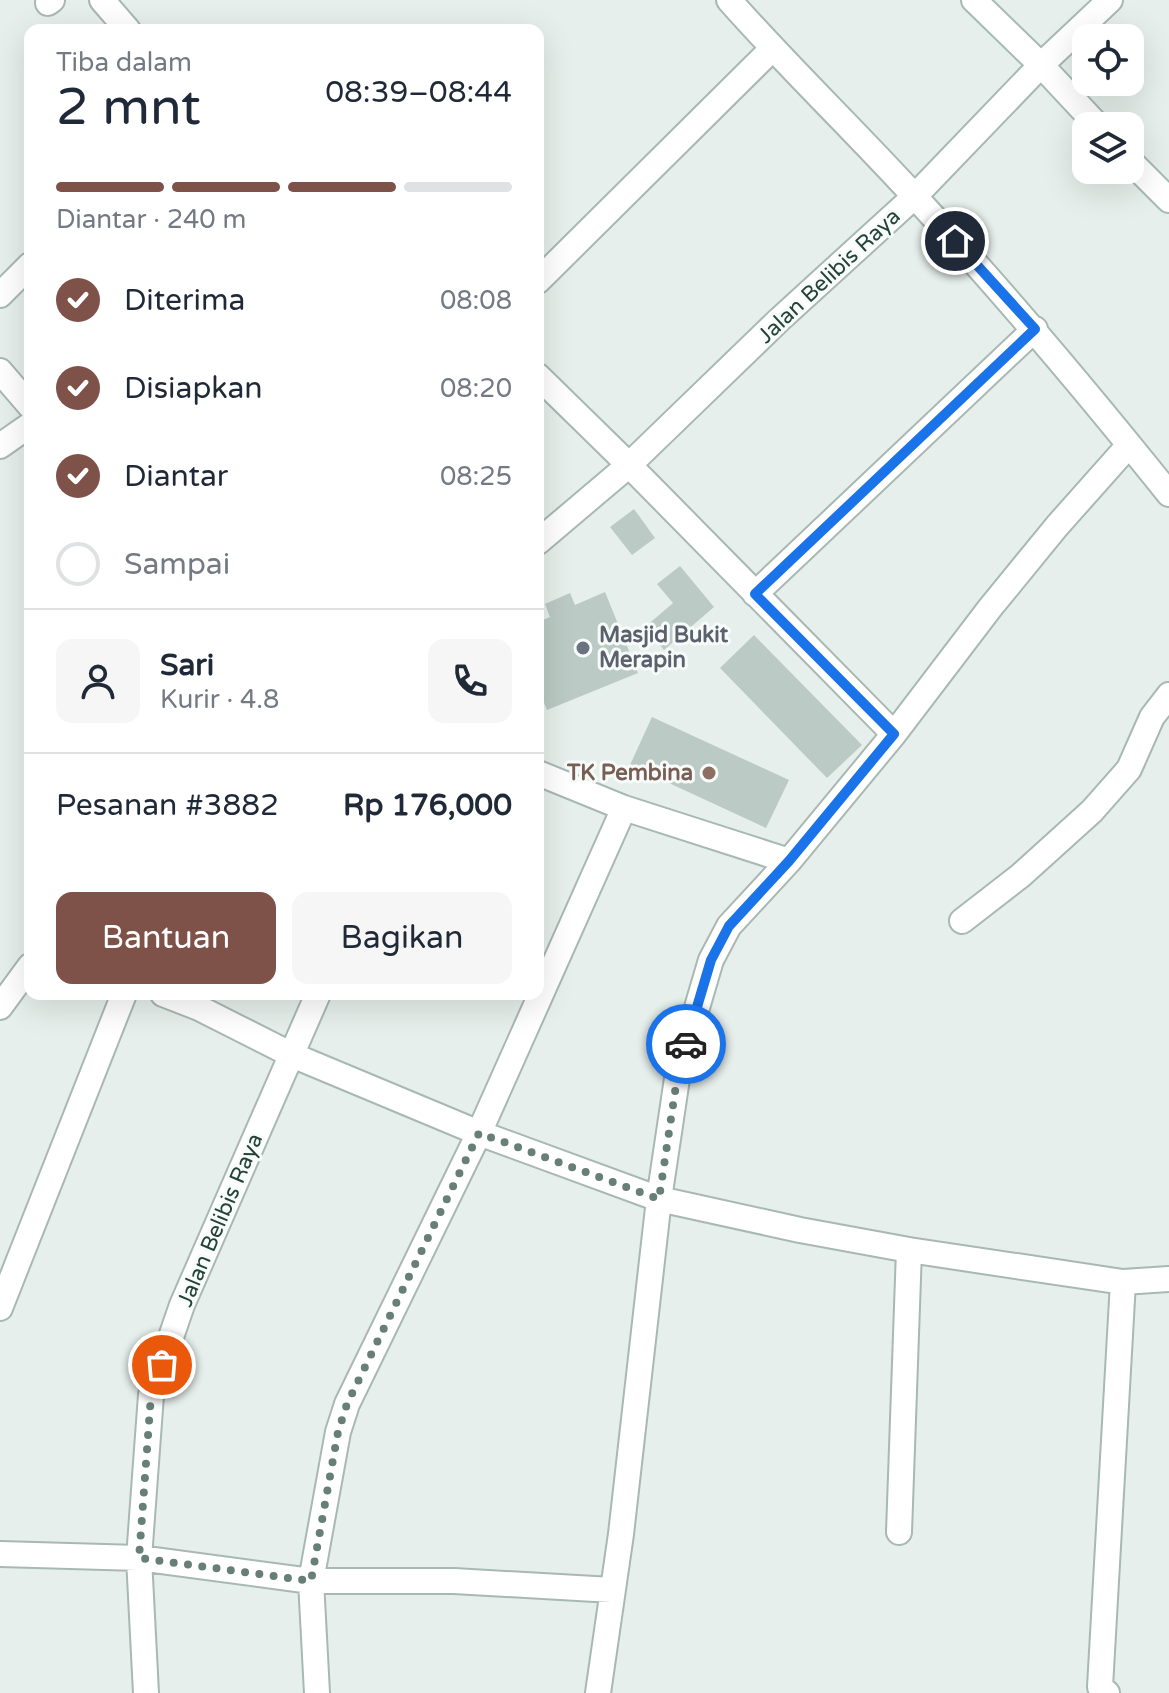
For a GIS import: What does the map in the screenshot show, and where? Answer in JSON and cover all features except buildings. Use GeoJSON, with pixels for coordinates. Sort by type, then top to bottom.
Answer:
{"type":"FeatureCollection","features":[{"type":"Feature","properties":{"kind":"street"},"geometry":{"type":"LineString","coordinates":[[102,0],[123,24]]}},
{"type":"Feature","properties":{"kind":"street"},"geometry":{"type":"LineString","coordinates":[[729,0],[772,49],[915,196],[1035,329],[1169,494]]}},
{"type":"Feature","properties":{"kind":"street"},"geometry":{"type":"LineString","coordinates":[[974,0],[1085,112]]}},
{"type":"Feature","properties":{"kind":"street","name":"Jalan Belibis Raya"},"geometry":{"type":"LineString","coordinates":[[544,537],[629,465],[779,320],[915,196],[1041,65],[1110,0]]}},
{"type":"Feature","properties":{"kind":"street"},"geometry":{"type":"LineString","coordinates":[[544,275],[772,49]]}},
{"type":"Feature","properties":{"kind":"street"},"geometry":{"type":"LineString","coordinates":[[1144,175],[1169,200]]}},
{"type":"Feature","properties":{"kind":"street"},"geometry":{"type":"LineString","coordinates":[[0,295],[24,271]]}},
{"type":"Feature","properties":{"kind":"street"},"geometry":{"type":"LineString","coordinates":[[755,594],[1035,329]]}},
{"type":"Feature","properties":{"kind":"street"},"geometry":{"type":"LineString","coordinates":[[0,371],[24,399]]}},
{"type":"Feature","properties":{"kind":"street"},"geometry":{"type":"LineString","coordinates":[[544,382],[894,734]]}},
{"type":"Feature","properties":{"kind":"street"},"geometry":{"type":"LineString","coordinates":[[0,446],[24,429]]}},
{"type":"Feature","properties":{"kind":"street"},"geometry":{"type":"LineString","coordinates":[[598,1693],[659,1199],[678,1072],[711,960],[729,926],[789,861],[894,734],[1057,526],[1129,445]]}},
{"type":"Feature","properties":{"kind":"street"},"geometry":{"type":"LineString","coordinates":[[962,921],[1020,876],[1092,811],[1129,769],[1152,717],[1169,695]]}},
{"type":"Feature","properties":{"kind":"street"},"geometry":{"type":"LineString","coordinates":[[544,775],[624,808],[789,861]]}},
{"type":"Feature","properties":{"kind":"street"},"geometry":{"type":"LineString","coordinates":[[544,987],[624,808]]}},
{"type":"Feature","properties":{"kind":"street"},"geometry":{"type":"LineString","coordinates":[[0,1007],[24,974]]}},
{"type":"Feature","properties":{"kind":"street"},"geometry":{"type":"LineString","coordinates":[[0,1308],[122,1000]]}},
{"type":"Feature","properties":{"kind":"street"},"geometry":{"type":"LineString","coordinates":[[178,1000],[292,1055],[479,1133],[659,1199],[909,1250],[1123,1282],[1169,1279]]}},
{"type":"Feature","properties":{"kind":"street","name":"Jalan Belibis Raya"},"geometry":{"type":"LineString","coordinates":[[146,1693],[139,1558],[151,1395],[182,1305],[315,1000]]}},
{"type":"Feature","properties":{"kind":"street"},"geometry":{"type":"LineString","coordinates":[[317,1693],[311,1581],[338,1432],[347,1404],[479,1133],[538,1000]]}},
{"type":"Feature","properties":{"kind":"street"},"geometry":{"type":"LineString","coordinates":[[899,1532],[909,1250]]}},
{"type":"Feature","properties":{"kind":"street"},"geometry":{"type":"LineString","coordinates":[[1107,1693],[1100,1687],[1123,1282]]}},
{"type":"Feature","properties":{"kind":"street"},"geometry":{"type":"LineString","coordinates":[[0,1554],[139,1558],[311,1581],[454,1581],[612,1590]]}},
{"type":"Feature","properties":{"kind":"way so far"},"geometry":{"type":"LineString","coordinates":[[162,1365],[151,1395],[139,1558],[311,1581],[338,1432],[347,1404],[479,1133],[659,1199],[678,1072],[686,1044]]}},
{"type":"Feature","properties":{"kind":"place","name":"Masjid Bukit Merapin"},"geometry":{"type":"Point","coordinates":[583,648]}},
{"type":"Feature","properties":{"kind":"place","name":"TK Pembina"},"geometry":{"type":"Point","coordinates":[709,773]}},
{"type":"Feature","properties":{"kind":"route"},"geometry":{"type":"LineString","coordinates":[[686,1044],[711,960],[729,926],[789,861],[894,734],[755,594],[1035,329],[955,241]]}}]}
